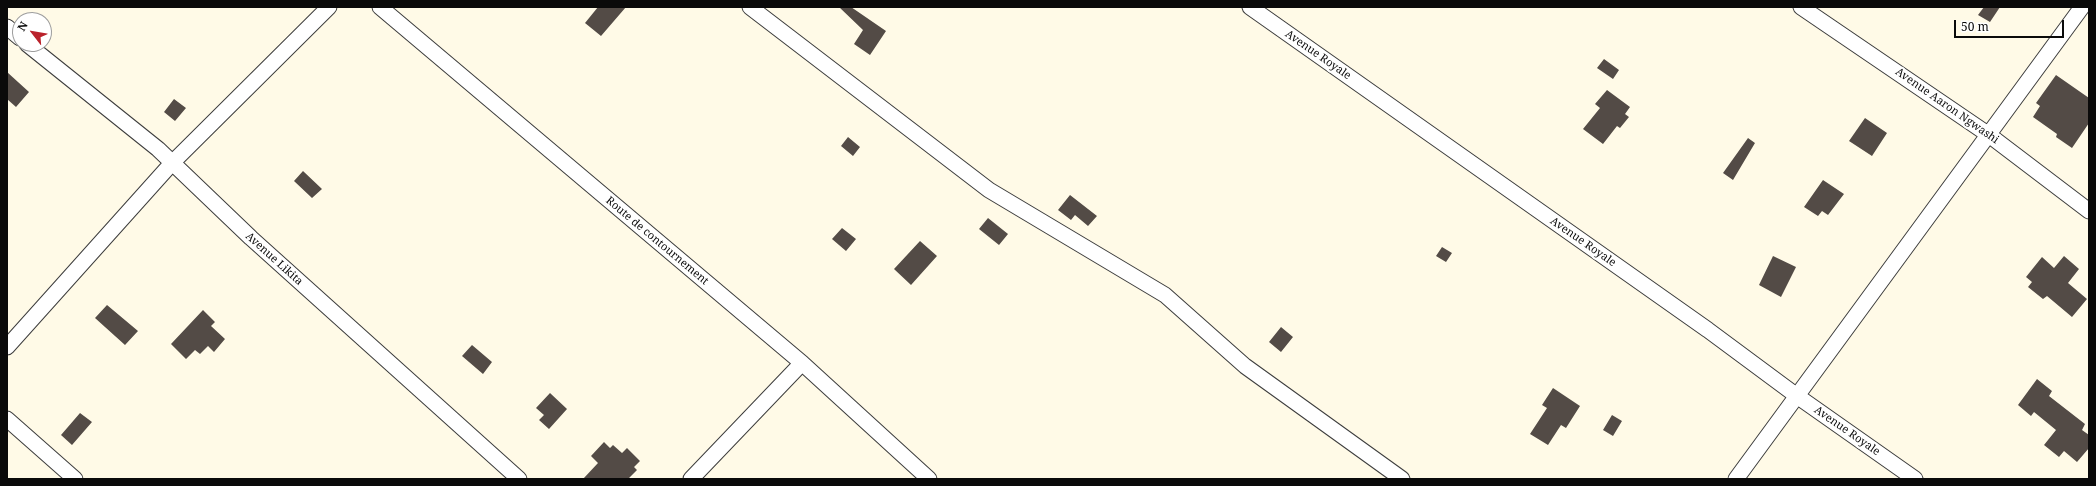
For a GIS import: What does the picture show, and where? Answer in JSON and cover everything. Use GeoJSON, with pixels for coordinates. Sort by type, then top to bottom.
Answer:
{"type":"FeatureCollection","features":[{"type":"Feature","properties":{"kind":"street"},"geometry":{"type":"LineString","coordinates":[[7,347],[172,162],[329,7]]}},
{"type":"Feature","properties":{"kind":"street"},"geometry":{"type":"LineString","coordinates":[[750,7],[989,190],[1165,295],[1245,366],[1402,479]]}},
{"type":"Feature","properties":{"kind":"street","name":"Avenue Royale"},"geometry":{"type":"LineString","coordinates":[[1250,7],[1702,325],[1797,396],[1915,479]]}},
{"type":"Feature","properties":{"kind":"street","name":"Avenue Aaron Ngwashi"},"geometry":{"type":"LineString","coordinates":[[1801,7],[1989,135],[2089,212]]}},
{"type":"Feature","properties":{"kind":"street"},"geometry":{"type":"LineString","coordinates":[[1736,479],[2082,7]]}},
{"type":"Feature","properties":{"kind":"street","name":"Route de contournement"},"geometry":{"type":"LineString","coordinates":[[383,8],[802,363],[929,479]]}},
{"type":"Feature","properties":{"kind":"street","name":"Avenue Likita"},"geometry":{"type":"LineString","coordinates":[[37,52],[172,162],[257,243],[518,479]]}},
{"type":"Feature","properties":{"kind":"street"},"geometry":{"type":"LineString","coordinates":[[691,479],[802,363]]}},
{"type":"Feature","properties":{"kind":"street"},"geometry":{"type":"LineString","coordinates":[[7,419],[75,479]]}},
{"type":"Feature","properties":{"kind":"building"},"geometry":{"type":"Polygon","coordinates":[[[598,7],[626,7],[601,36],[585,23],[598,7]]]}},
{"type":"Feature","properties":{"kind":"building"},"geometry":{"type":"Polygon","coordinates":[[[839,7],[851,7],[886,31],[870,55],[854,44],[863,30],[839,7]]]}},
{"type":"Feature","properties":{"kind":"building"},"geometry":{"type":"Polygon","coordinates":[[[1984,7],[2000,7],[1990,22],[1978,15],[1984,7]]]}},
{"type":"Feature","properties":{"kind":"building"},"geometry":{"type":"Polygon","coordinates":[[[1604,59],[1619,70],[1613,79],[1597,68],[1604,59]]]}},
{"type":"Feature","properties":{"kind":"building"},"geometry":{"type":"Polygon","coordinates":[[[7,72],[29,92],[16,107],[7,99],[7,72]]]}},
{"type":"Feature","properties":{"kind":"building"},"geometry":{"type":"Polygon","coordinates":[[[2056,75],[2089,98],[2089,123],[2072,148],[2056,137],[2057,134],[2033,117],[2040,106],[2036,103],[2056,75]]]}},
{"type":"Feature","properties":{"kind":"building"},"geometry":{"type":"Polygon","coordinates":[[[1607,90],[1630,107],[1625,114],[1629,117],[1620,128],[1617,126],[1603,144],[1583,129],[1600,108],[1595,104],[1607,90]]]}},
{"type":"Feature","properties":{"kind":"building"},"geometry":{"type":"Polygon","coordinates":[[[174,99],[186,108],[175,121],[164,112],[174,99]]]}},
{"type":"Feature","properties":{"kind":"building"},"geometry":{"type":"Polygon","coordinates":[[[1865,118],[1887,133],[1872,156],[1849,141],[1865,118]]]}},
{"type":"Feature","properties":{"kind":"building"},"geometry":{"type":"Polygon","coordinates":[[[848,137],[860,147],[853,156],[841,146],[848,137]]]}},
{"type":"Feature","properties":{"kind":"building"},"geometry":{"type":"Polygon","coordinates":[[[1748,138],[1755,143],[1733,180],[1723,173],[1748,138]]]}},
{"type":"Feature","properties":{"kind":"building"},"geometry":{"type":"Polygon","coordinates":[[[303,171],[322,189],[312,198],[294,181],[303,171]]]}},
{"type":"Feature","properties":{"kind":"building"},"geometry":{"type":"Polygon","coordinates":[[[1823,180],[1844,194],[1828,215],[1822,211],[1818,216],[1804,207],[1823,180]]]}},
{"type":"Feature","properties":{"kind":"building"},"geometry":{"type":"Polygon","coordinates":[[[1070,195],[1097,216],[1088,226],[1075,215],[1071,220],[1058,210],[1070,195]]]}},
{"type":"Feature","properties":{"kind":"building"},"geometry":{"type":"Polygon","coordinates":[[[988,218],[1008,234],[999,245],[979,229],[988,218]]]}},
{"type":"Feature","properties":{"kind":"building"},"geometry":{"type":"Polygon","coordinates":[[[842,228],[856,239],[846,251],[832,239],[842,228]]]}},
{"type":"Feature","properties":{"kind":"building"},"geometry":{"type":"Polygon","coordinates":[[[920,241],[937,256],[911,285],[894,269],[920,241]]]}},
{"type":"Feature","properties":{"kind":"building"},"geometry":{"type":"Polygon","coordinates":[[[1442,247],[1452,253],[1446,262],[1436,256],[1442,247]]]}},
{"type":"Feature","properties":{"kind":"building"},"geometry":{"type":"Polygon","coordinates":[[[1773,256],[1796,267],[1781,297],[1759,285],[1773,256]]]}},
{"type":"Feature","properties":{"kind":"building"},"geometry":{"type":"Polygon","coordinates":[[[2064,256],[2079,269],[2068,283],[2087,299],[2072,317],[2047,296],[2043,299],[2028,287],[2032,282],[2026,277],[2042,257],[2054,268],[2064,256]]]}},
{"type":"Feature","properties":{"kind":"building"},"geometry":{"type":"Polygon","coordinates":[[[107,305],[138,331],[125,345],[95,318],[107,305]]]}},
{"type":"Feature","properties":{"kind":"building"},"geometry":{"type":"Polygon","coordinates":[[[203,310],[215,322],[211,326],[225,339],[214,352],[208,346],[200,354],[195,350],[186,359],[171,344],[203,310]]]}},
{"type":"Feature","properties":{"kind":"building"},"geometry":{"type":"Polygon","coordinates":[[[1281,327],[1293,337],[1281,352],[1269,342],[1281,327]]]}},
{"type":"Feature","properties":{"kind":"building"},"geometry":{"type":"Polygon","coordinates":[[[472,345],[492,362],[483,374],[462,356],[472,345]]]}},
{"type":"Feature","properties":{"kind":"building"},"geometry":{"type":"Polygon","coordinates":[[[2037,379],[2052,391],[2049,396],[2085,424],[2082,430],[2089,435],[2089,448],[2077,462],[2064,451],[2059,457],[2044,445],[2056,430],[2034,412],[2031,416],[2018,405],[2037,379]]]}},
{"type":"Feature","properties":{"kind":"building"},"geometry":{"type":"Polygon","coordinates":[[[1553,388],[1580,406],[1566,428],[1561,425],[1548,445],[1530,434],[1547,408],[1542,405],[1553,388]]]}},
{"type":"Feature","properties":{"kind":"building"},"geometry":{"type":"Polygon","coordinates":[[[550,393],[567,409],[549,429],[539,420],[544,415],[536,408],[550,393]]]}},
{"type":"Feature","properties":{"kind":"building"},"geometry":{"type":"Polygon","coordinates":[[[80,413],[92,422],[72,445],[61,435],[80,413]]]}},
{"type":"Feature","properties":{"kind":"building"},"geometry":{"type":"Polygon","coordinates":[[[1612,415],[1622,421],[1613,436],[1603,430],[1612,415]]]}},
{"type":"Feature","properties":{"kind":"building"},"geometry":{"type":"Polygon","coordinates":[[[604,442],[610,448],[613,445],[622,453],[627,448],[640,461],[634,467],[637,470],[628,479],[583,479],[598,463],[591,456],[604,442]]]}}]}
